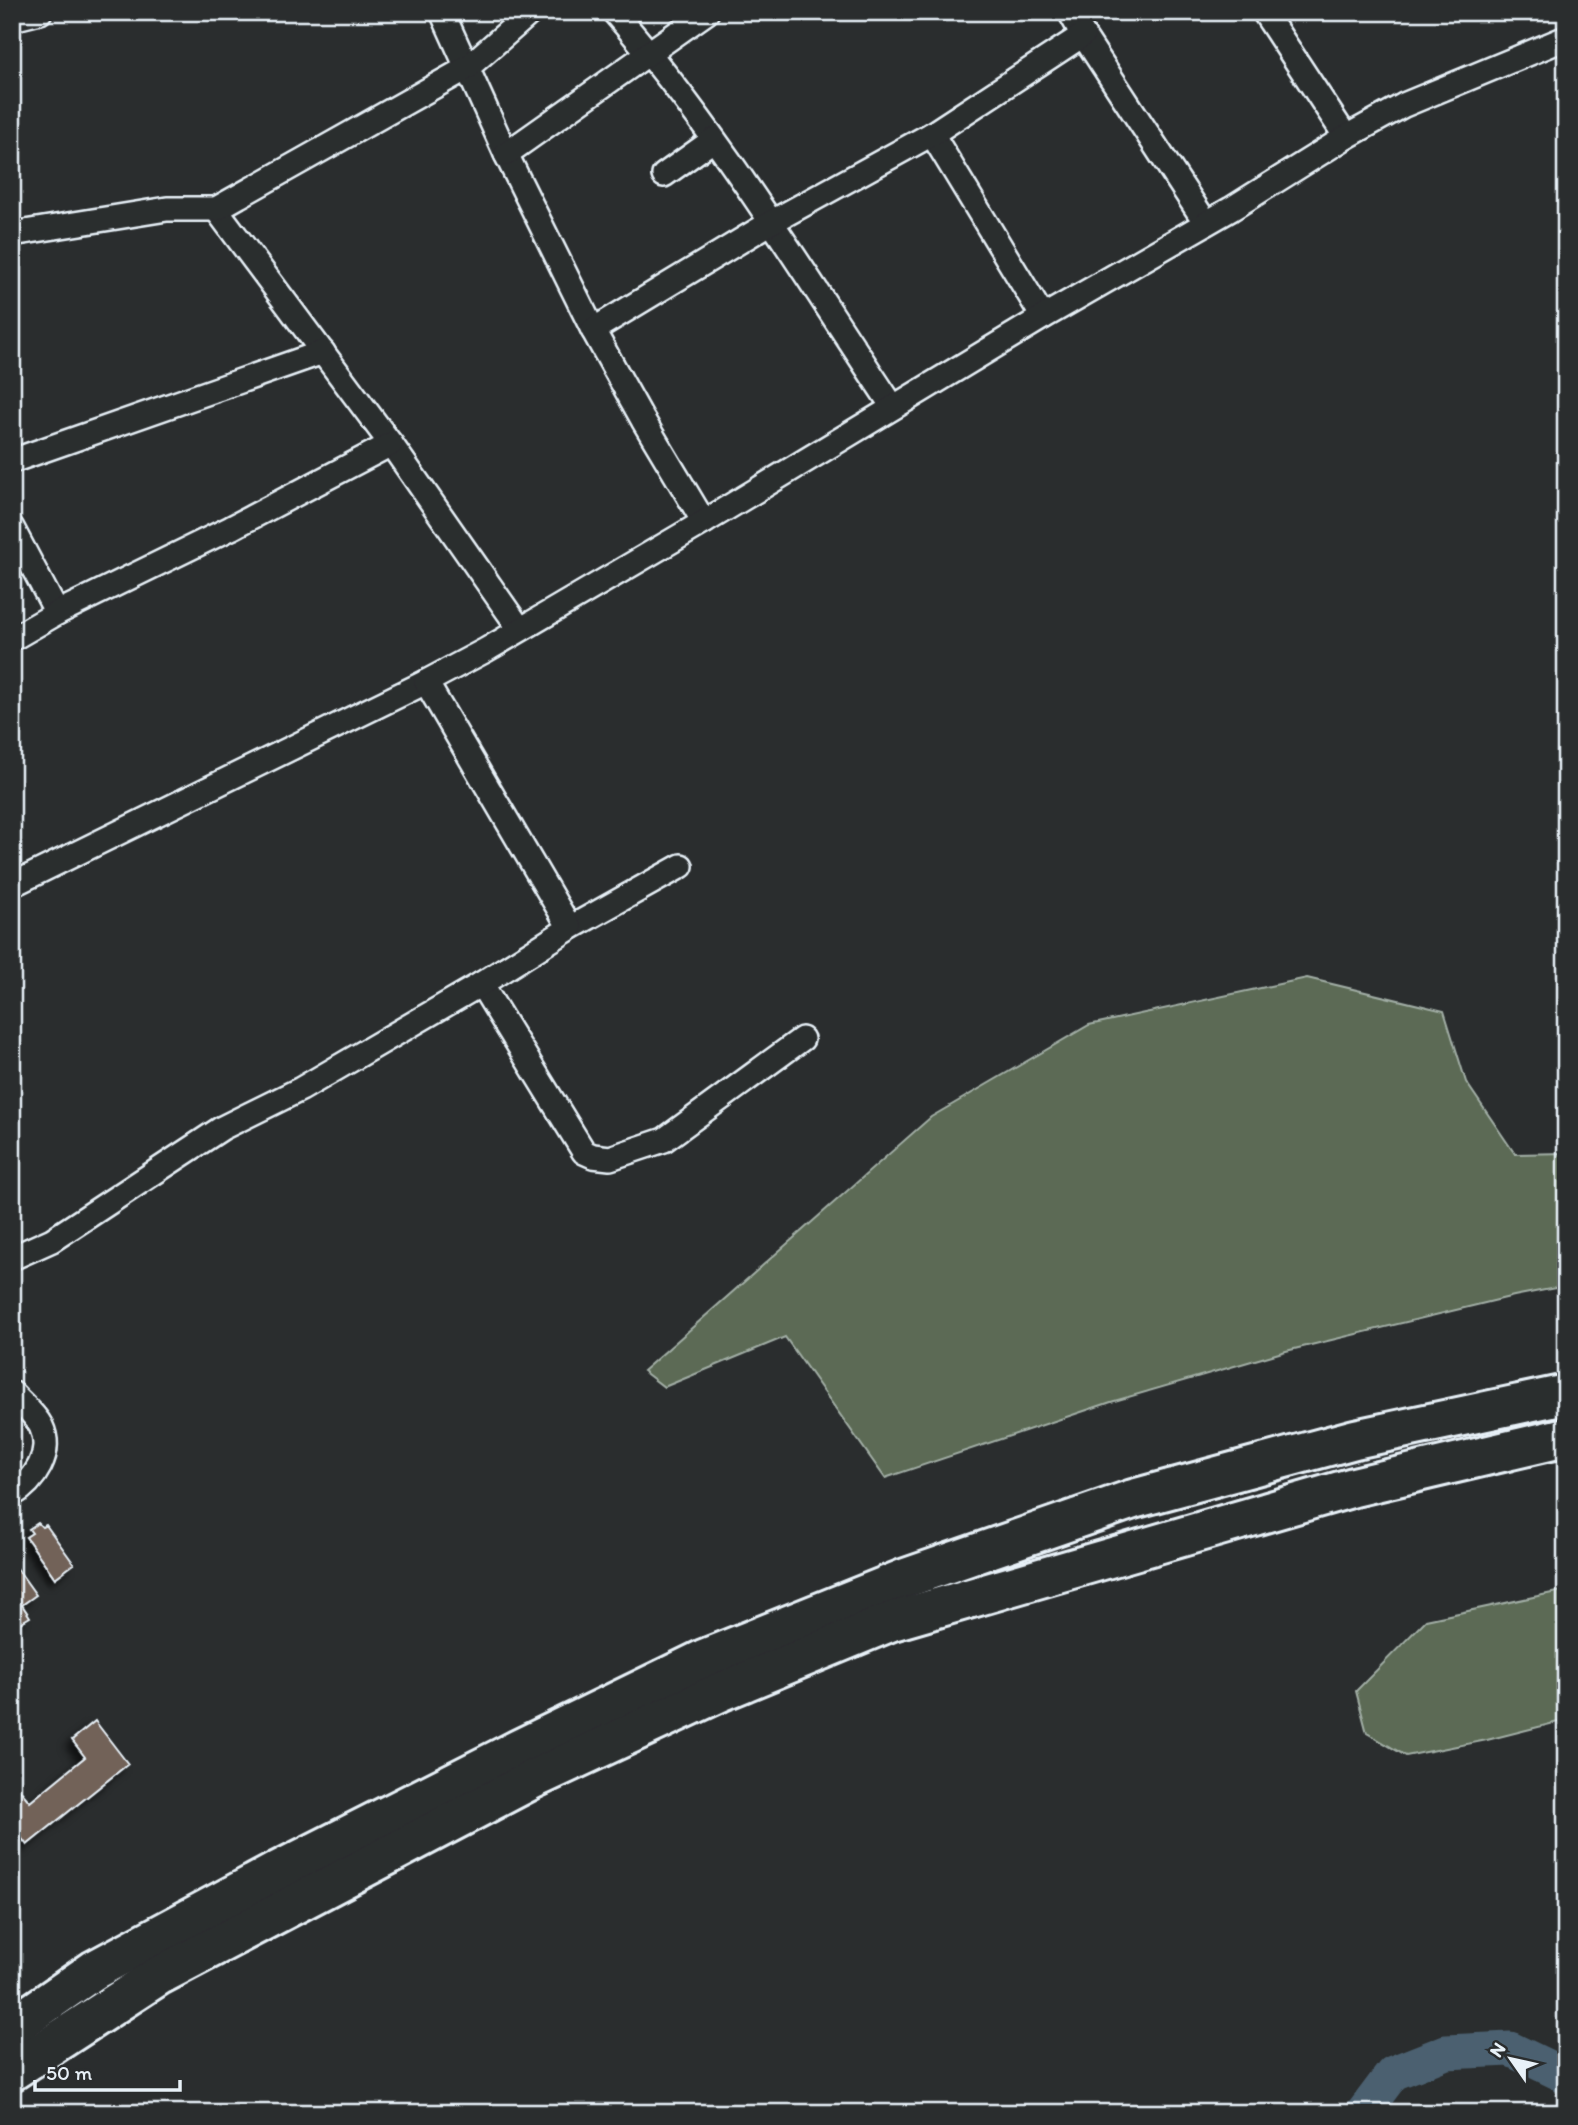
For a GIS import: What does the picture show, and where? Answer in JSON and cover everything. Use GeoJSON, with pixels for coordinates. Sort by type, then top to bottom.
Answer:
{"type":"FeatureCollection","features":[{"type":"Feature","properties":{"kind":"highway"},"geometry":{"type":"LineString","coordinates":[[12,2026],[94,1970],[276,1872],[704,1658],[906,1578],[1133,1499],[1355,1439],[1566,1394]]}},
{"type":"Feature","properties":{"kind":"highway"},"geometry":{"type":"LineString","coordinates":[[12,2071],[158,1976],[533,1779],[720,1692],[892,1621],[1354,1488],[1566,1437]]}},
{"type":"Feature","properties":{"kind":"street"},"geometry":{"type":"LineString","coordinates":[[12,19],[40,12]]}},
{"type":"Feature","properties":{"kind":"street"},"geometry":{"type":"LineString","coordinates":[[442,12],[506,154],[593,330],[704,522]]}},
{"type":"Feature","properties":{"kind":"street"},"geometry":{"type":"LineString","coordinates":[[12,234],[167,209],[216,209],[467,68],[531,12]]}},
{"type":"Feature","properties":{"kind":"street"},"geometry":{"type":"LineString","coordinates":[[614,12],[650,54],[713,140],[892,407]]}},
{"type":"Feature","properties":{"kind":"street"},"geometry":{"type":"LineString","coordinates":[[506,154],[707,12]]}},
{"type":"Feature","properties":{"kind":"street"},"geometry":{"type":"LineString","coordinates":[[1070,12],[1206,223]]}},
{"type":"Feature","properties":{"kind":"street"},"geometry":{"type":"LineString","coordinates":[[1264,12],[1346,137]]}},
{"type":"Feature","properties":{"kind":"street"},"geometry":{"type":"LineString","coordinates":[[593,330],[770,223],[933,134],[1083,35]]}},
{"type":"Feature","properties":{"kind":"street"},"geometry":{"type":"LineString","coordinates":[[12,885],[426,682],[704,522],[1043,317],[1288,175],[1346,137],[1404,105],[1566,38]]}},
{"type":"Feature","properties":{"kind":"street"},"geometry":{"type":"LineString","coordinates":[[933,134],[1043,317]]}},
{"type":"Feature","properties":{"kind":"street"},"geometry":{"type":"LineString","coordinates":[[664,175],[713,140]]}},
{"type":"Feature","properties":{"kind":"street"},"geometry":{"type":"LineString","coordinates":[[216,209],[391,444],[520,629]]}},
{"type":"Feature","properties":{"kind":"street"},"geometry":{"type":"LineString","coordinates":[[12,461],[323,352]]}},
{"type":"Feature","properties":{"kind":"street"},"geometry":{"type":"LineString","coordinates":[[12,639],[57,613],[231,528],[391,444]]}},
{"type":"Feature","properties":{"kind":"street"},"geometry":{"type":"LineString","coordinates":[[12,528],[57,613]]}},
{"type":"Feature","properties":{"kind":"street"},"geometry":{"type":"LineString","coordinates":[[426,682],[570,928]]}},
{"type":"Feature","properties":{"kind":"street"},"geometry":{"type":"LineString","coordinates":[[12,1258],[52,1240],[222,1128],[301,1089],[481,985],[570,928],[681,866]]}},
{"type":"Feature","properties":{"kind":"street"},"geometry":{"type":"LineString","coordinates":[[481,985],[584,1152],[593,1156],[610,1158],[664,1140],[802,1039]]}},
{"type":"Feature","properties":{"kind":"street"},"geometry":{"type":"LineString","coordinates":[[12,1393],[41,1425],[46,1444],[40,1466],[25,1487],[12,1496]]}},
{"type":"Feature","properties":{"kind":"green space"},"geometry":{"type":"Polygon","coordinates":[[[1307,978],[1444,1011],[1466,1082],[1515,1154],[1566,1153],[1566,1286],[1286,1351],[1111,1402],[885,1478],[785,1337],[664,1387],[643,1371],[931,1117],[1089,1025],[1307,978]]]}},
{"type":"Feature","properties":{"kind":"green space"},"geometry":{"type":"Polygon","coordinates":[[[1566,1590],[1566,1720],[1487,1740],[1406,1756],[1367,1733],[1356,1691],[1426,1620],[1566,1590]]]}},
{"type":"Feature","properties":{"kind":"building"},"geometry":{"type":"Polygon","coordinates":[[[38,1523],[42,1527],[46,1525],[74,1564],[55,1578],[26,1537],[32,1533],[29,1529],[38,1523]]]}},
{"type":"Feature","properties":{"kind":"building"},"geometry":{"type":"Polygon","coordinates":[[[16,1567],[36,1595],[22,1605],[30,1617],[20,1623],[12,1612],[12,1570],[16,1567]]]}},
{"type":"Feature","properties":{"kind":"building"},"geometry":{"type":"Polygon","coordinates":[[[95,1721],[128,1764],[27,1845],[12,1826],[12,1786],[15,1784],[30,1802],[85,1757],[72,1740],[95,1721]]]}},
{"type":"Feature","properties":{"kind":"waterway"},"geometry":{"type":"LineString","coordinates":[[1363,2113],[1393,2073],[1446,2052],[1510,2049],[1566,2076]]}}]}
